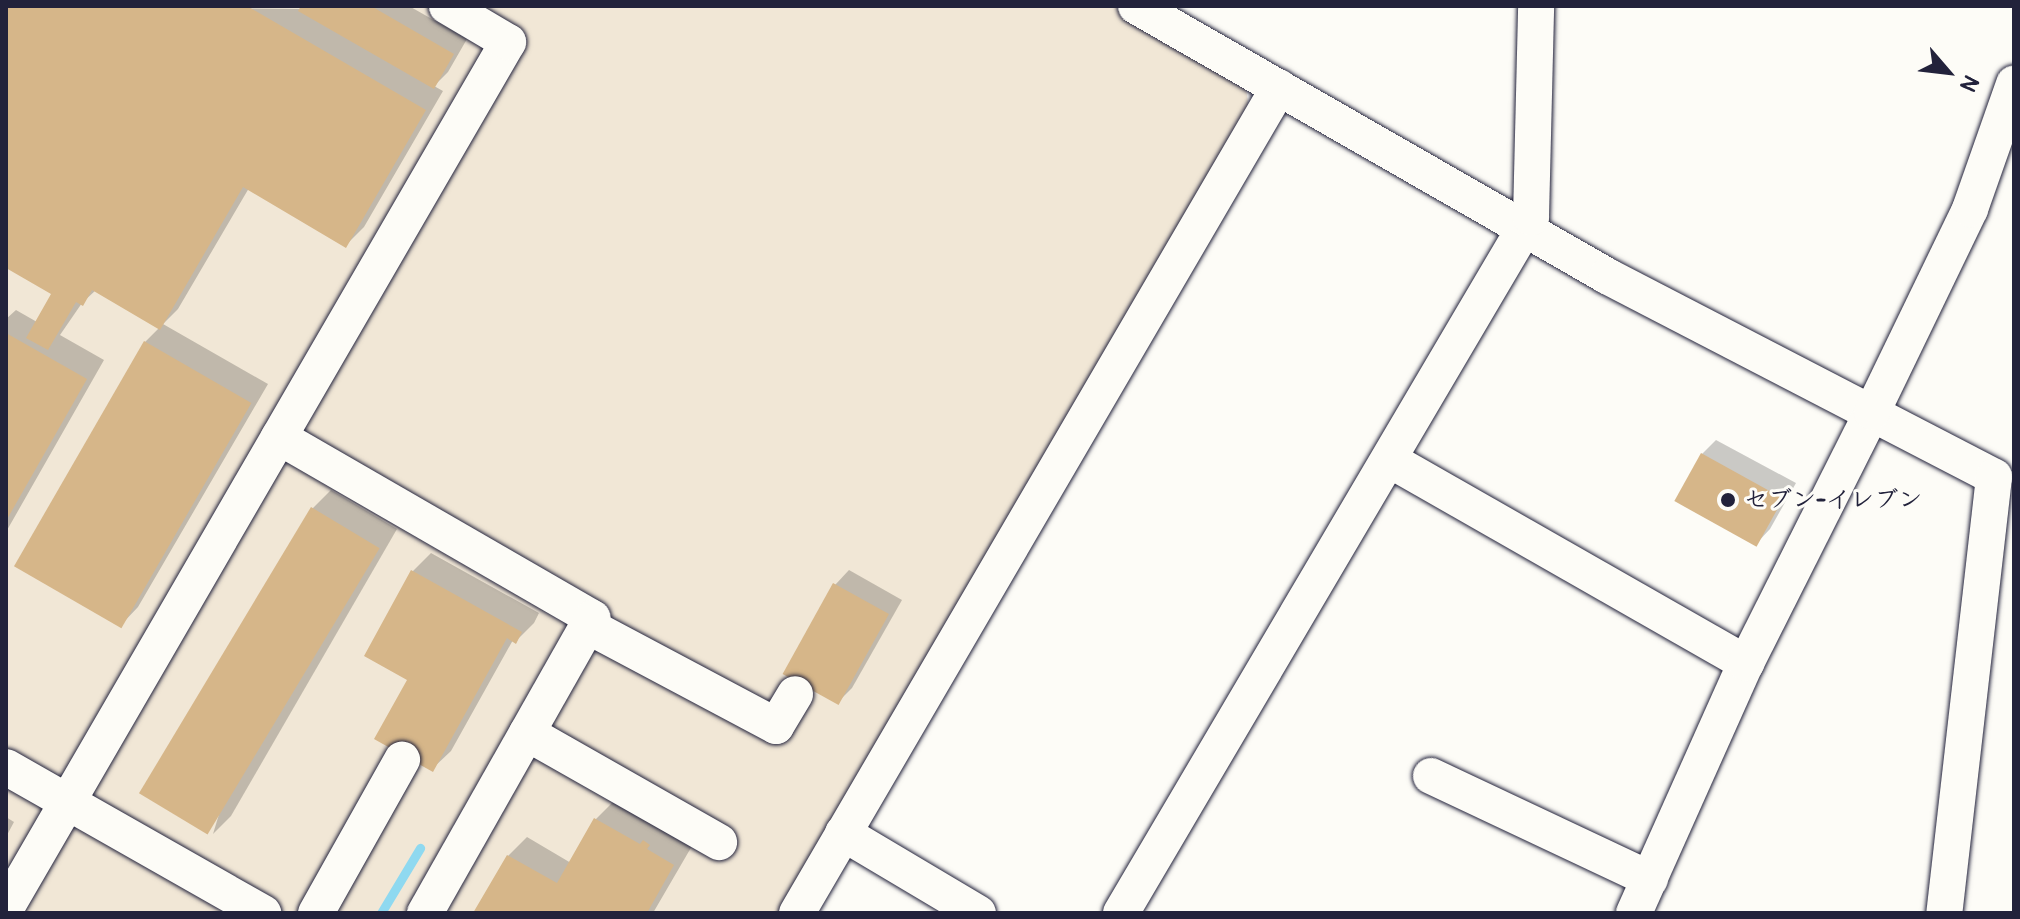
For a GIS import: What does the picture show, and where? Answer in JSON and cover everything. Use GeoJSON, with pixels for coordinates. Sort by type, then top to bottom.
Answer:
{"type":"FeatureCollection","features":[{"type":"Feature","properties":{"kind":"street"},"geometry":{"type":"LineString","coordinates":[[6,908],[508,42],[447,6]]}},
{"type":"Feature","properties":{"kind":"street"},"geometry":{"type":"LineString","coordinates":[[1136,6],[1173,16],[1279,87],[1607,276],[1994,477],[1944,913]]}},
{"type":"Feature","properties":{"kind":"street"},"geometry":{"type":"LineString","coordinates":[[1121,913],[1531,217],[1536,6]]}},
{"type":"Feature","properties":{"kind":"street"},"geometry":{"type":"LineString","coordinates":[[1634,913],[1746,663],[1970,209],[2014,84]]}},
{"type":"Feature","properties":{"kind":"street"},"geometry":{"type":"LineString","coordinates":[[797,913],[1279,87]]}},
{"type":"Feature","properties":{"kind":"street"},"geometry":{"type":"LineString","coordinates":[[279,437],[592,618],[425,913]]}},
{"type":"Feature","properties":{"kind":"street"},"geometry":{"type":"LineString","coordinates":[[1390,460],[1746,663]]}},
{"type":"Feature","properties":{"kind":"street"},"geometry":{"type":"LineString","coordinates":[[588,626],[776,726],[795,694]]}},
{"type":"Feature","properties":{"kind":"street"},"geometry":{"type":"LineString","coordinates":[[527,733],[719,842]]}},
{"type":"Feature","properties":{"kind":"street"},"geometry":{"type":"LineString","coordinates":[[316,913],[402,760]]}},
{"type":"Feature","properties":{"kind":"street"},"geometry":{"type":"LineString","coordinates":[[6,767],[263,913]]}},
{"type":"Feature","properties":{"kind":"street"},"geometry":{"type":"LineString","coordinates":[[1431,776],[1650,879]]}},
{"type":"Feature","properties":{"kind":"street"},"geometry":{"type":"LineString","coordinates":[[843,833],[978,913]]}},
{"type":"Feature","properties":{"kind":"shaded area"},"geometry":{"type":"Polygon","coordinates":[[[6,6],[1113,6],[1245,81],[1249,110],[780,913],[6,913],[6,6]]]}},
{"type":"Feature","properties":{"kind":"building"},"geometry":{"type":"Polygon","coordinates":[[[6,6],[247,6],[426,110],[346,248],[243,187],[160,330],[92,290],[83,306],[76,302],[48,350],[26,338],[51,294],[6,268],[6,6]]]}},
{"type":"Feature","properties":{"kind":"building"},"geometry":{"type":"Polygon","coordinates":[[[301,6],[371,6],[454,54],[434,89],[298,11],[301,6]]]}},
{"type":"Feature","properties":{"kind":"building"},"geometry":{"type":"Polygon","coordinates":[[[6,333],[87,379],[6,521],[6,333]]]}},
{"type":"Feature","properties":{"kind":"building"},"geometry":{"type":"Polygon","coordinates":[[[144,341],[251,403],[121,628],[14,566],[144,341]]]}},
{"type":"Feature","properties":{"kind":"building","name":"セブン-イレブン"},"geometry":{"type":"Polygon","coordinates":[[[1701,453],[1783,499],[1757,547],[1674,501],[1701,453]]]}},
{"type":"Feature","properties":{"kind":"building"},"geometry":{"type":"Polygon","coordinates":[[[311,507],[380,548],[208,834],[139,793],[311,507]]]}},
{"type":"Feature","properties":{"kind":"building"},"geometry":{"type":"Polygon","coordinates":[[[411,570],[522,632],[516,644],[507,638],[433,772],[374,739],[407,680],[364,656],[411,570]]]}},
{"type":"Feature","properties":{"kind":"building"},"geometry":{"type":"Polygon","coordinates":[[[833,583],[889,614],[839,705],[783,674],[833,583]]]}},
{"type":"Feature","properties":{"kind":"building"},"geometry":{"type":"Polygon","coordinates":[[[594,818],[640,844],[643,840],[650,845],[647,849],[674,865],[647,913],[473,913],[507,855],[557,883],[594,818]]]}},
{"type":"Feature","properties":{"kind":"waterway"},"geometry":{"type":"LineString","coordinates":[[381,913],[420,848]]}},
{"type":"Feature","properties":{"kind":"place","name":"セブン-イレブン"},"geometry":{"type":"Point","coordinates":[1728,500]}}]}
